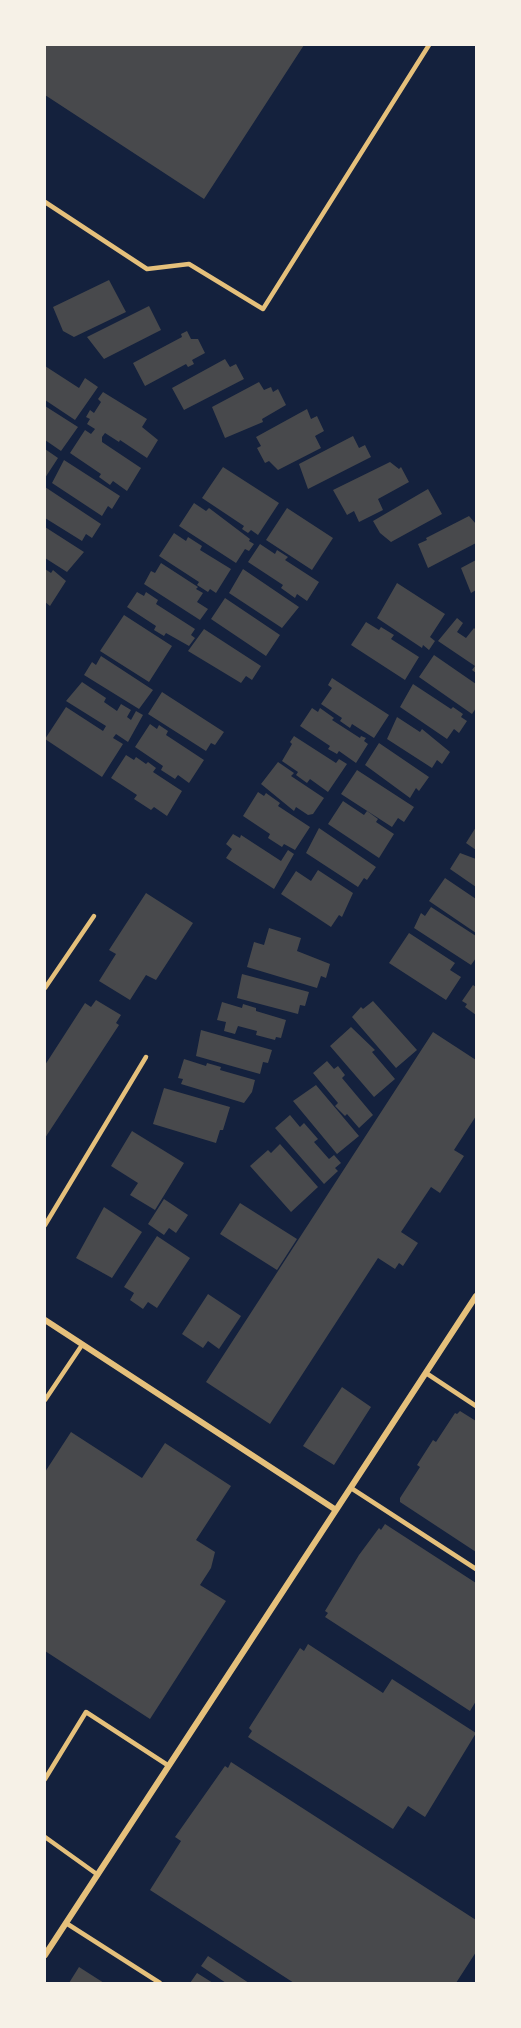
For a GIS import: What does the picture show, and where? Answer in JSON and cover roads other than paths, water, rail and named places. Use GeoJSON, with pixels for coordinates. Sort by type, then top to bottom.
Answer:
{"type":"FeatureCollection","features":[{"type":"Feature","properties":{"kind":"street"},"geometry":{"type":"LineString","coordinates":[[45,1955],[476,1296]]}},
{"type":"Feature","properties":{"kind":"street"},"geometry":{"type":"LineString","coordinates":[[45,1320],[336,1510]]}},
{"type":"Feature","properties":{"kind":"lane"},"geometry":{"type":"LineString","coordinates":[[45,202],[147,269],[189,264],[263,309],[429,45]]}},
{"type":"Feature","properties":{"kind":"lane"},"geometry":{"type":"LineString","coordinates":[[45,988],[94,916]]}},
{"type":"Feature","properties":{"kind":"lane"},"geometry":{"type":"LineString","coordinates":[[45,1226],[146,1057]]}},
{"type":"Feature","properties":{"kind":"lane"},"geometry":{"type":"LineString","coordinates":[[45,1400],[82,1345]]}},
{"type":"Feature","properties":{"kind":"lane"},"geometry":{"type":"LineString","coordinates":[[426,1373],[476,1406]]}},
{"type":"Feature","properties":{"kind":"lane"},"geometry":{"type":"LineString","coordinates":[[351,1488],[476,1569]]}},
{"type":"Feature","properties":{"kind":"lane"},"geometry":{"type":"LineString","coordinates":[[45,1779],[86,1712],[169,1766]]}},
{"type":"Feature","properties":{"kind":"lane"},"geometry":{"type":"LineString","coordinates":[[45,1837],[98,1875]]}},
{"type":"Feature","properties":{"kind":"lane"},"geometry":{"type":"LineString","coordinates":[[66,1923],[160,1983]]}}]}
